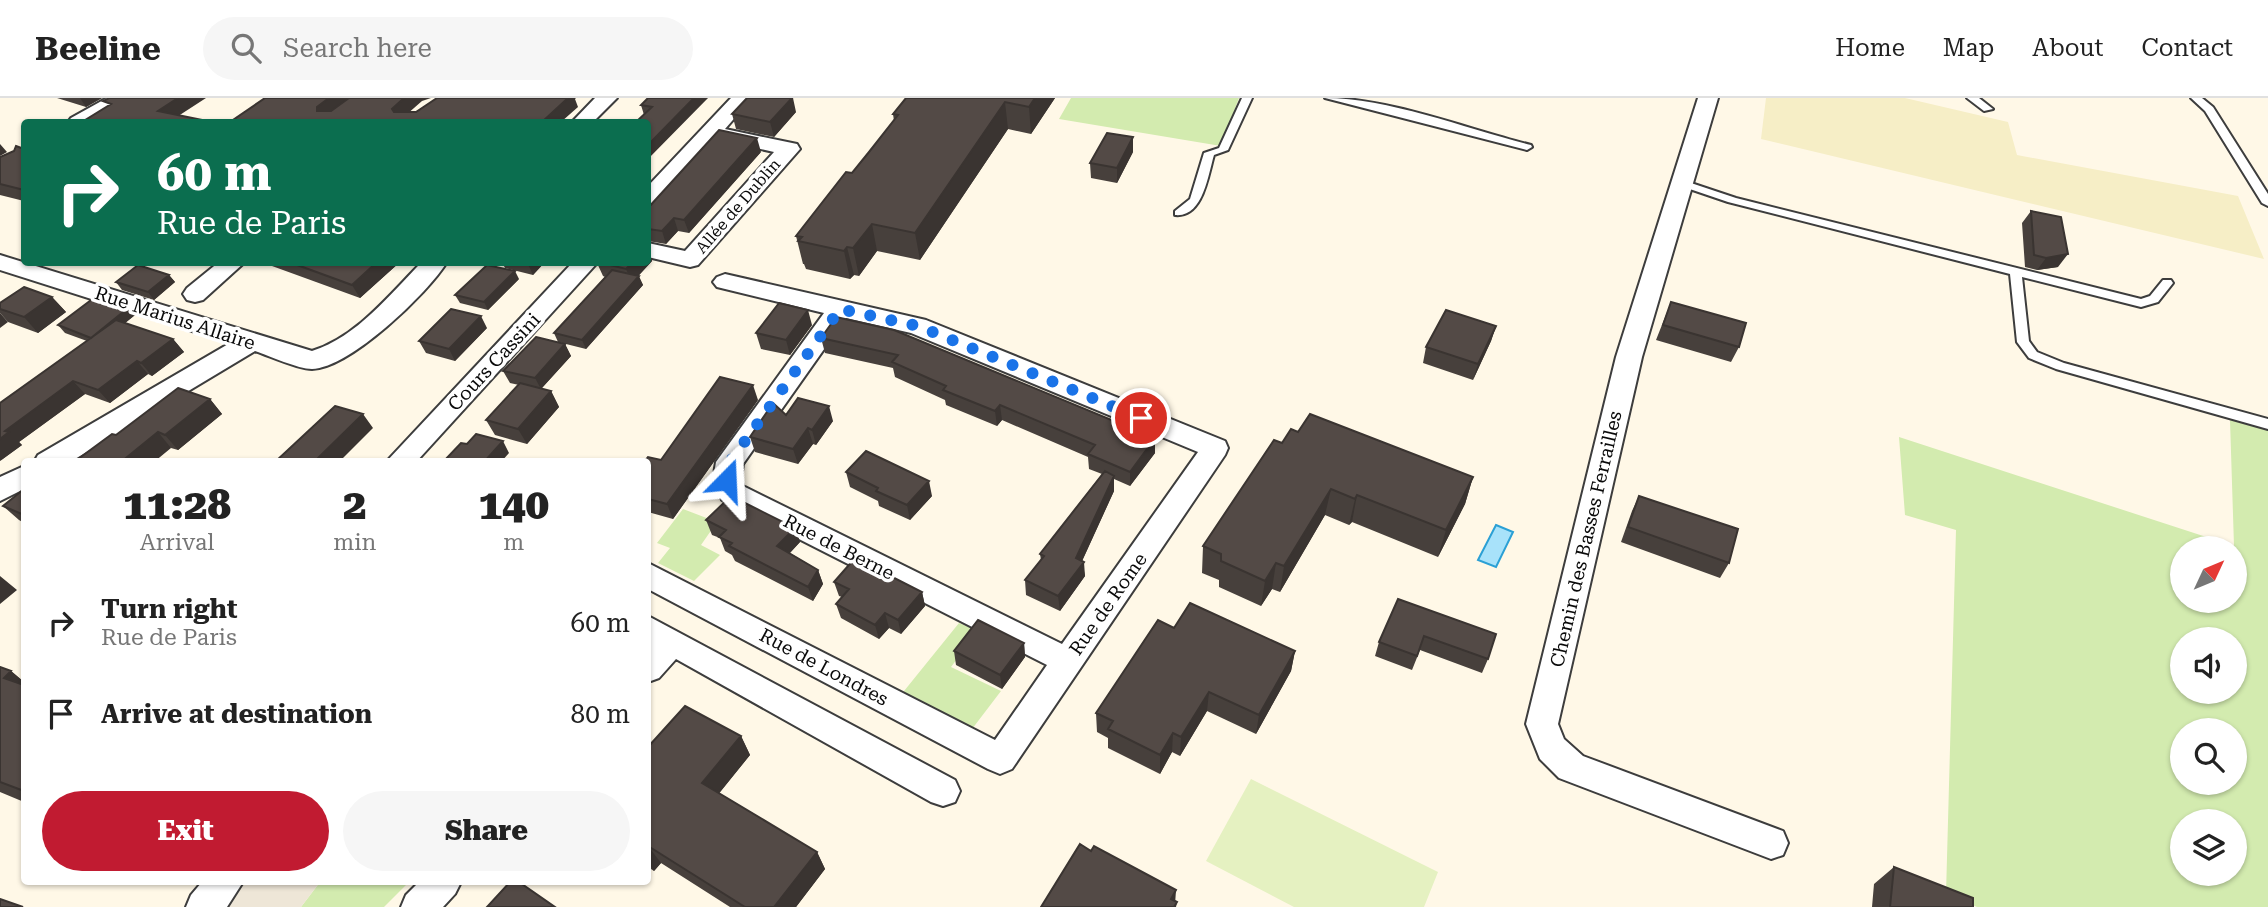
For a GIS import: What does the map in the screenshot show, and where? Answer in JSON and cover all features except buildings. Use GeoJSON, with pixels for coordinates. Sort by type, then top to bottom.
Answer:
{"type":"FeatureCollection","features":[{"type":"Feature","properties":{"kind":"street"},"geometry":{"type":"LineString","coordinates":[[84,119],[122,98]]}},
{"type":"Feature","properties":{"kind":"street"},"geometry":{"type":"LineString","coordinates":[[585,119],[607,98]]}},
{"type":"Feature","properties":{"kind":"street"},"geometry":{"type":"LineString","coordinates":[[651,195],[741,98]]}},
{"type":"Feature","properties":{"kind":"street","name":"Chemin des Basses Ferrailles"},"geometry":{"type":"LineString","coordinates":[[1707,98],[1629,357],[1542,724],[1545,741],[1555,755],[1572,767],[1771,843]]}},
{"type":"Feature","properties":{"kind":"street","name":"Allée de Dublin"},"geometry":{"type":"LineString","coordinates":[[651,251],[690,260],[789,149],[710,132]]}},
{"type":"Feature","properties":{"kind":"street"},"geometry":{"type":"LineString","coordinates":[[0,283],[11,266]]}},
{"type":"Feature","properties":{"kind":"street","name":"Rue Marius Allaire"},"geometry":{"type":"LineString","coordinates":[[11,266],[312,360],[330,356],[349,346],[432,266]]}},
{"type":"Feature","properties":{"kind":"street"},"geometry":{"type":"LineString","coordinates":[[195,294],[229,266]]}},
{"type":"Feature","properties":{"kind":"street","name":"Cours Cassini"},"geometry":{"type":"LineString","coordinates":[[404,458],[583,266]]}},
{"type":"Feature","properties":{"kind":"street"},"geometry":{"type":"LineString","coordinates":[[725,282],[840,309]]}},
{"type":"Feature","properties":{"kind":"street","name":"Rue de Rome"},"geometry":{"type":"LineString","coordinates":[[840,309],[918,326],[1215,449],[1000,759]]}},
{"type":"Feature","properties":{"kind":"street","name":"Rue de Berne"},"geometry":{"type":"LineString","coordinates":[[840,309],[730,462],[727,480],[732,493],[1068,661]]}},
{"type":"Feature","properties":{"kind":"street"},"geometry":{"type":"LineString","coordinates":[[55,458],[251,342]]}},
{"type":"Feature","properties":{"kind":"street"},"geometry":{"type":"LineString","coordinates":[[0,490],[21,478]]}},
{"type":"Feature","properties":{"kind":"street","name":"Rue de Londres"},"geometry":{"type":"LineString","coordinates":[[651,577],[1000,759]]}},
{"type":"Feature","properties":{"kind":"street"},"geometry":{"type":"LineString","coordinates":[[651,661],[660,636],[943,791]]}},
{"type":"Feature","properties":{"kind":"street"},"geometry":{"type":"LineString","coordinates":[[204,907],[222,885]]}},
{"type":"Feature","properties":{"kind":"street"},"geometry":{"type":"LineString","coordinates":[[419,907],[440,885]]}},
{"type":"Feature","properties":{"kind":"lane"},"geometry":{"type":"LineString","coordinates":[[1179,213],[1195,201],[1209,153],[1223,150],[1247,98]]}},
{"type":"Feature","properties":{"kind":"lane"},"geometry":{"type":"LineString","coordinates":[[1330,98],[1388,109],[1465,133],[1527,147]]}},
{"type":"Feature","properties":{"kind":"lane"},"geometry":{"type":"LineString","coordinates":[[1972,98],[1989,109]]}},
{"type":"Feature","properties":{"kind":"lane"},"geometry":{"type":"LineString","coordinates":[[2196,98],[2209,109],[2268,203]]}},
{"type":"Feature","properties":{"kind":"lane"},"geometry":{"type":"LineString","coordinates":[[1682,183],[1732,200],[2141,303],[2154,299],[2167,284]]}},
{"type":"Feature","properties":{"kind":"lane"},"geometry":{"type":"LineString","coordinates":[[2016,273],[2023,342],[2032,355],[2060,366],[2268,424]]}},
{"type":"Feature","properties":{"kind":"shaded area"},"geometry":{"type":"Polygon","coordinates":[[[1766,98],[1905,98],[2008,122],[2017,155],[2238,196],[2264,259],[1761,139],[1766,98]]]}},
{"type":"Feature","properties":{"kind":"shaded area"},"geometry":{"type":"Polygon","coordinates":[[[238,885],[318,885],[301,907],[220,907],[238,885]]]}},
{"type":"Feature","properties":{"kind":"green space"},"geometry":{"type":"Polygon","coordinates":[[[1071,98],[1239,98],[1221,146],[1059,119],[1071,98]]]}},
{"type":"Feature","properties":{"kind":"green space"},"geometry":{"type":"Polygon","coordinates":[[[2230,420],[2268,430],[2268,907],[1977,907],[1946,894],[1956,530],[1905,515],[1899,437],[2203,536],[2170,536],[2170,613],[2247,613],[2247,536],[2234,536],[2230,420]]]}},
{"type":"Feature","properties":{"kind":"green space"},"geometry":{"type":"Polygon","coordinates":[[[683,509],[717,522],[701,545],[720,555],[694,581],[658,563],[670,548],[657,543],[683,509]]]}},
{"type":"Feature","properties":{"kind":"green space"},"geometry":{"type":"Polygon","coordinates":[[[959,623],[978,631],[951,667],[1001,691],[969,733],[900,696],[959,623]]]}},
{"type":"Feature","properties":{"kind":"green space"},"geometry":{"type":"Polygon","coordinates":[[[1251,779],[1438,872],[1424,907],[1294,907],[1206,861],[1251,779]]]}},
{"type":"Feature","properties":{"kind":"green space"},"geometry":{"type":"Polygon","coordinates":[[[318,885],[406,885],[384,907],[301,907],[318,885]]]}},
{"type":"Feature","properties":{"kind":"water"},"geometry":{"type":"Polygon","coordinates":[[[1496,525],[1513,532],[1496,567],[1478,560],[1496,525]]]}},
{"type":"Feature","properties":{"kind":"route"},"geometry":{"type":"LineString","coordinates":[[727,480],[730,462],[840,309],[918,326],[1141,418]]}}]}
